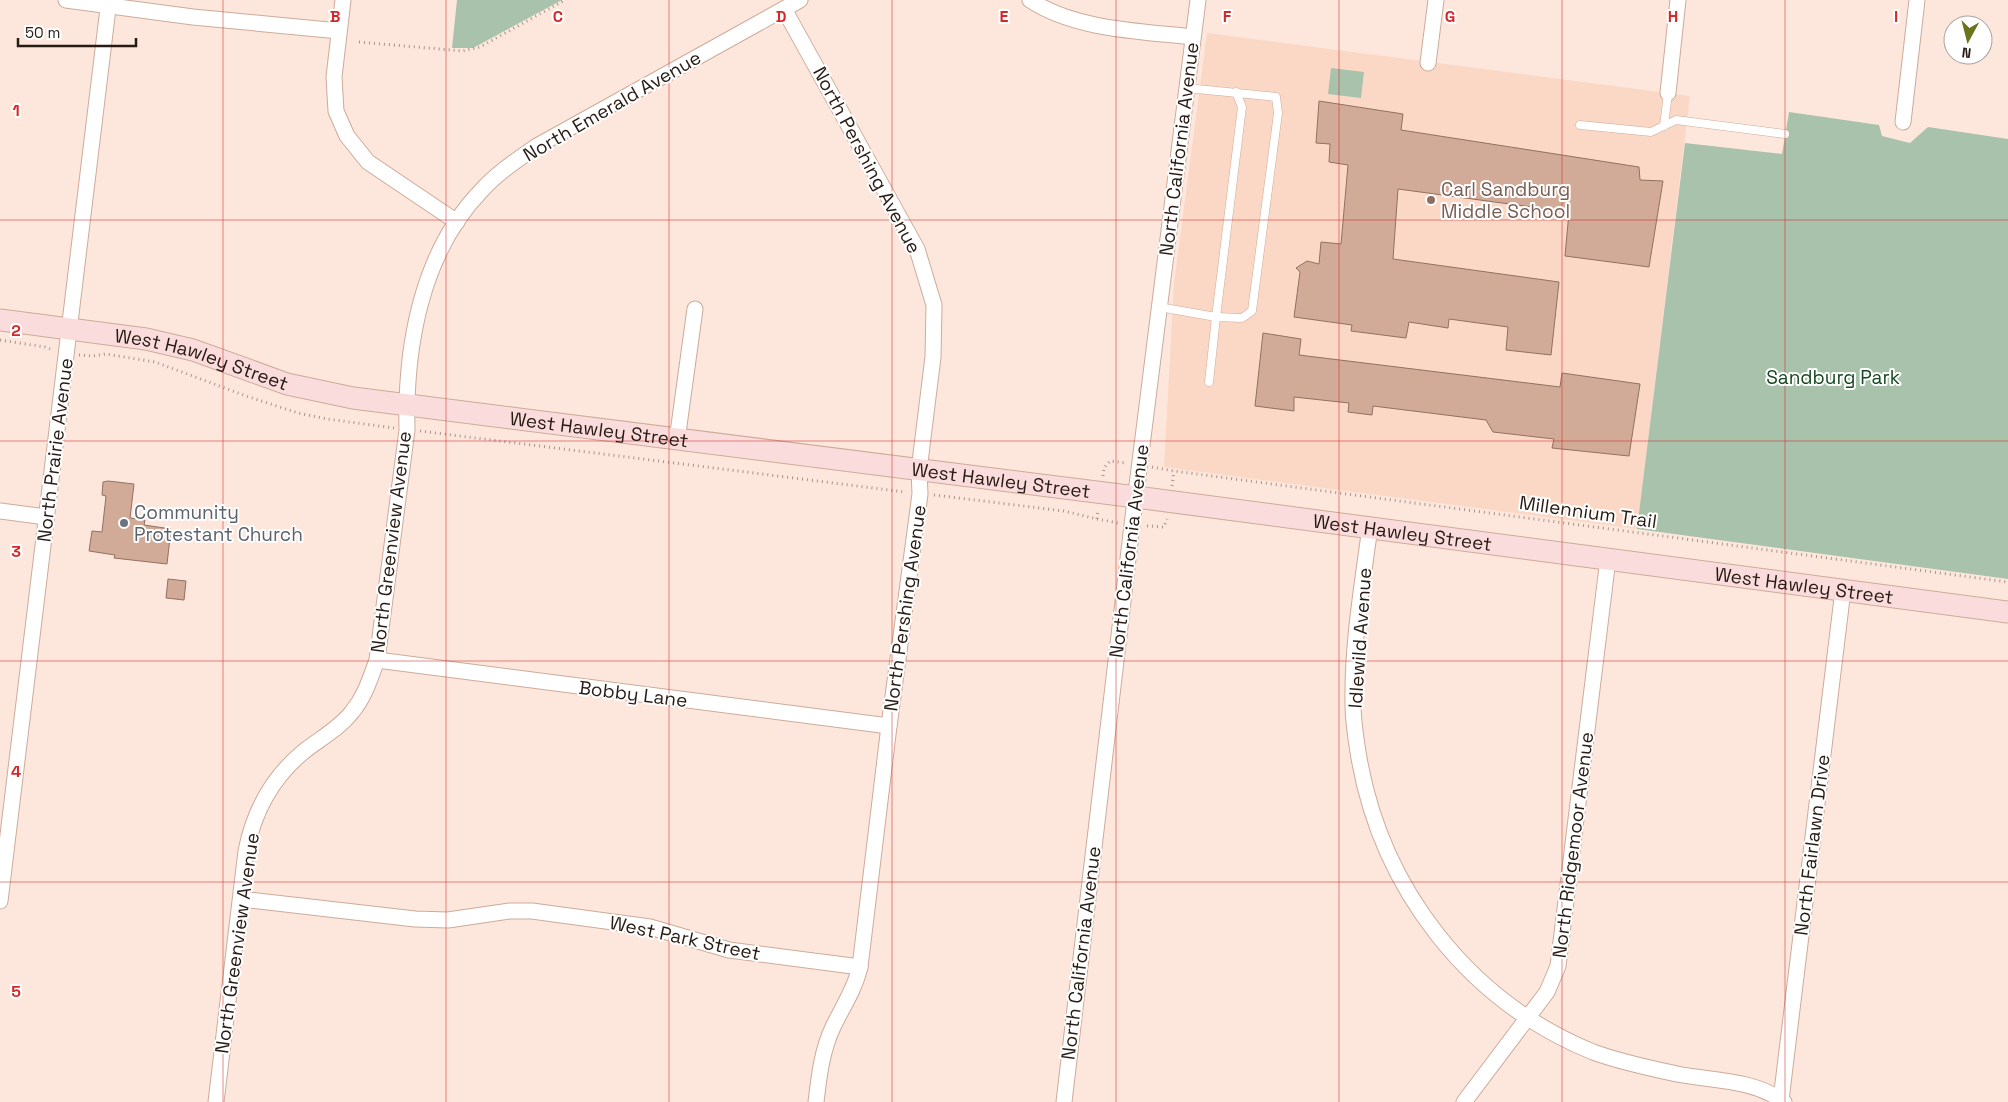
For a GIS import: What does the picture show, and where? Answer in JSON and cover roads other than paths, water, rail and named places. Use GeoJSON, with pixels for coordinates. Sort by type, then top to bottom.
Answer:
{"type":"FeatureCollection","features":[{"type":"Feature","properties":{"kind":"street"},"geometry":{"type":"LineString","coordinates":[[66,0],[109,3],[193,17],[339,31]]}},
{"type":"Feature","properties":{"kind":"street"},"geometry":{"type":"LineString","coordinates":[[342,0],[334,86],[336,111],[347,136],[368,162],[457,222]]}},
{"type":"Feature","properties":{"kind":"street"},"geometry":{"type":"LineString","coordinates":[[1030,0],[1075,20],[1193,37]]}},
{"type":"Feature","properties":{"kind":"street","name":"North California Avenue"},"geometry":{"type":"LineString","coordinates":[[1064,1102],[1136,497],[1198,0]]}},
{"type":"Feature","properties":{"kind":"street"},"geometry":{"type":"LineString","coordinates":[[1428,63],[1436,0]]}},
{"type":"Feature","properties":{"kind":"street"},"geometry":{"type":"LineString","coordinates":[[1668,93],[1678,0]]}},
{"type":"Feature","properties":{"kind":"street"},"geometry":{"type":"LineString","coordinates":[[1903,122],[1917,0]]}},
{"type":"Feature","properties":{"kind":"street","name":"North Prairie Avenue"},"geometry":{"type":"LineString","coordinates":[[0,901],[4,830],[70,328],[109,3]]}},
{"type":"Feature","properties":{"kind":"street","name":"North Emerald Avenue"},"geometry":{"type":"LineString","coordinates":[[457,222],[480,192],[504,169],[537,146],[792,3]]}},
{"type":"Feature","properties":{"kind":"street","name":"North Pershing Avenue"},"geometry":{"type":"LineString","coordinates":[[792,3],[917,249],[934,305],[933,357],[919,470],[920,494],[889,726],[860,967],[850,998],[833,1027],[824,1051],[816,1102]]}},
{"type":"Feature","properties":{"kind":"street","name":"North Greenview Avenue"},"geometry":{"type":"LineString","coordinates":[[216,1102],[250,829],[265,795],[280,775],[302,753],[329,734],[352,712],[366,691],[377,660],[407,430],[406,405],[413,347],[421,300],[437,255],[457,222]]}},
{"type":"Feature","properties":{"kind":"street"},"geometry":{"type":"LineString","coordinates":[[678,440],[695,310]]}},
{"type":"Feature","properties":{"kind":"street","name":"West Hawley Street"},"geometry":{"type":"LineString","coordinates":[[0,320],[146,339],[192,350],[287,384],[314,391],[406,405],[1370,527],[2008,612]]}},
{"type":"Feature","properties":{"kind":"street"},"geometry":{"type":"LineString","coordinates":[[0,512],[46,517]]}},
{"type":"Feature","properties":{"kind":"street","name":"Idlewild Avenue"},"geometry":{"type":"LineString","coordinates":[[1370,527],[1356,634],[1353,704],[1363,780],[1374,820],[1387,851],[1419,912],[1458,959],[1504,1000],[1528,1017],[1592,1051],[1623,1062],[1678,1074],[1733,1082],[1763,1090],[1782,1101]]}},
{"type":"Feature","properties":{"kind":"street","name":"North Ridgemoor Avenue"},"geometry":{"type":"LineString","coordinates":[[1464,1102],[1547,992],[1558,966],[1608,559]]}},
{"type":"Feature","properties":{"kind":"street","name":"North Fairlawn Drive"},"geometry":{"type":"LineString","coordinates":[[1782,1101],[1844,590]]}},
{"type":"Feature","properties":{"kind":"street","name":"Bobby Lane"},"geometry":{"type":"LineString","coordinates":[[377,660],[889,726]]}},
{"type":"Feature","properties":{"kind":"street","name":"West Park Street"},"geometry":{"type":"LineString","coordinates":[[241,898],[415,919],[448,920],[510,911],[532,911],[650,927],[729,950],[860,967]]}},
{"type":"Feature","properties":{"kind":"lane"},"geometry":{"type":"LineString","coordinates":[[1160,307],[1216,317],[1242,318],[1252,311],[1278,113],[1276,97],[1187,88]]}},
{"type":"Feature","properties":{"kind":"lane"},"geometry":{"type":"LineString","coordinates":[[1209,382],[1242,107],[1236,92]]}},
{"type":"Feature","properties":{"kind":"lane"},"geometry":{"type":"LineString","coordinates":[[1664,126],[1668,93]]}},
{"type":"Feature","properties":{"kind":"lane"},"geometry":{"type":"LineString","coordinates":[[1580,125],[1651,132],[1676,120],[1785,134]]}},
{"type":"Feature","properties":{"kind":"place","name":"Carl Sandburg Middle School"},"geometry":{"type":"Point","coordinates":[1431,200]}},
{"type":"Feature","properties":{"kind":"place","name":"Community Protestant Church"},"geometry":{"type":"Point","coordinates":[124,523]}},
{"type":"Feature","properties":{"kind":"park label","name":"Sandburg Park"},"geometry":{"type":"Point","coordinates":[1833,377]}}]}
